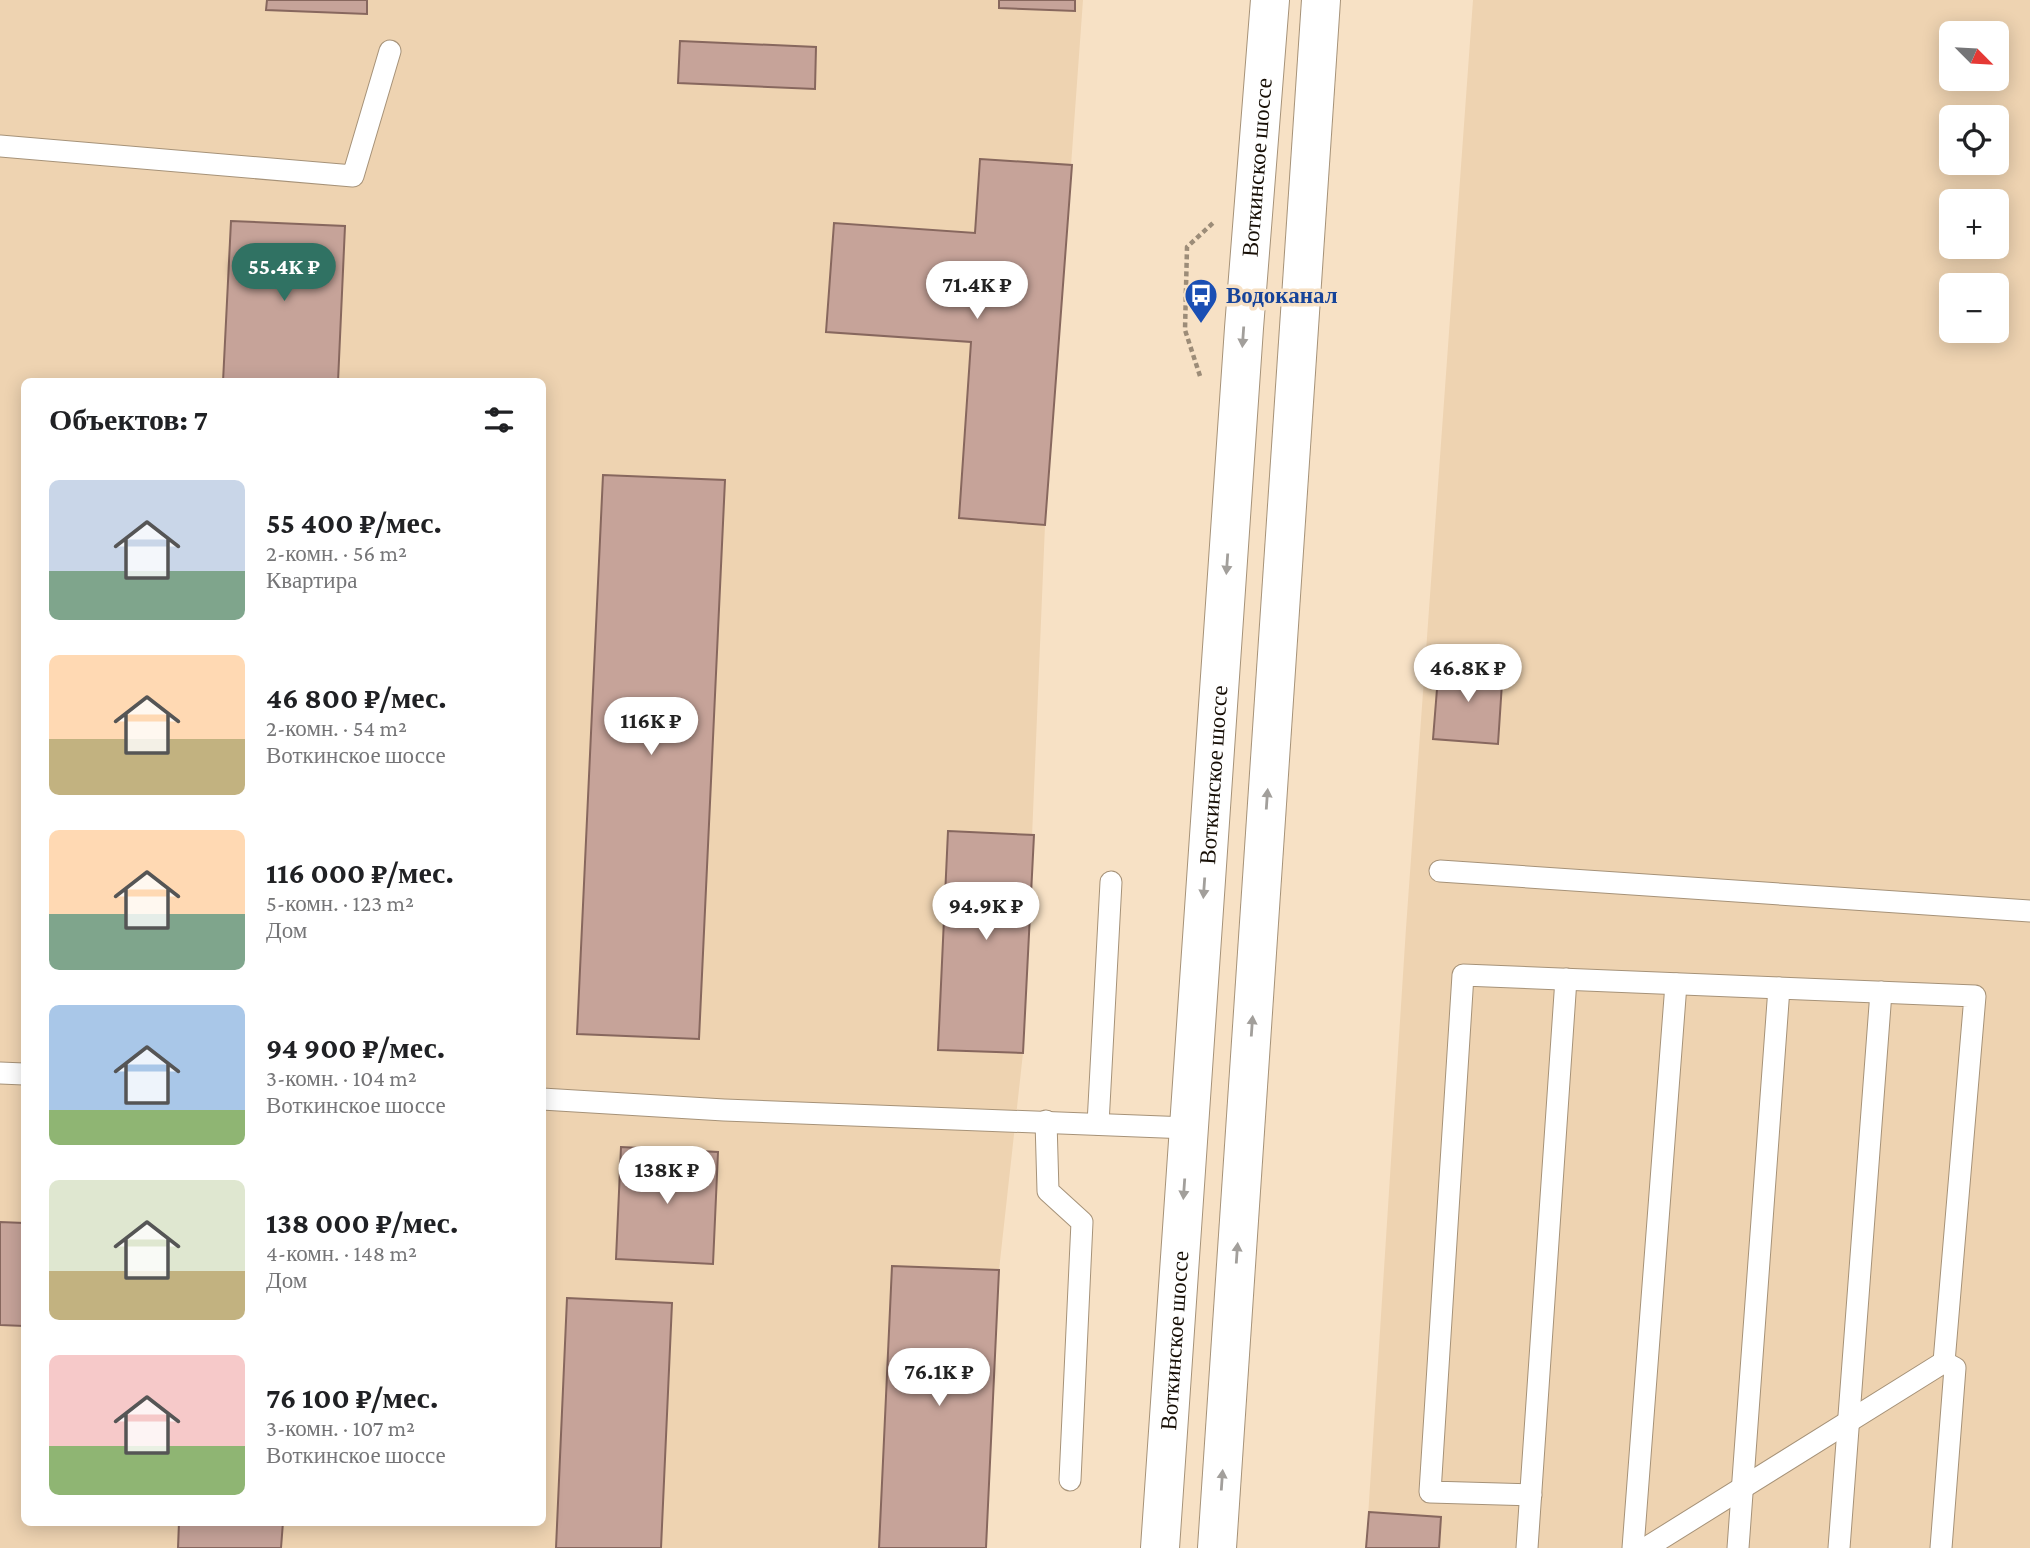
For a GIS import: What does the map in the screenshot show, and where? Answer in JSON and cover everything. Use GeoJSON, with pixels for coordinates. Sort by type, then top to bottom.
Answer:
{"type":"FeatureCollection","features":[{"type":"Feature","properties":{"kind":"main road","name":"Воткинское шоссе"},"geometry":{"type":"LineString","coordinates":[[1160,1548],[1244,328],[1270,0]]}},
{"type":"Feature","properties":{"kind":"main road"},"geometry":{"type":"LineString","coordinates":[[1217,1548],[1321,0]]}},
{"type":"Feature","properties":{"kind":"lane"},"geometry":{"type":"LineString","coordinates":[[0,146],[353,176],[390,51]]}},
{"type":"Feature","properties":{"kind":"lane"},"geometry":{"type":"LineString","coordinates":[[1440,871],[2030,911]]}},
{"type":"Feature","properties":{"kind":"lane"},"geometry":{"type":"LineString","coordinates":[[1098,1124],[1111,881]]}},
{"type":"Feature","properties":{"kind":"lane"},"geometry":{"type":"LineString","coordinates":[[1531,1496],[1430,1492],[1463,975],[1975,996],[1944,1362]]}},
{"type":"Feature","properties":{"kind":"lane"},"geometry":{"type":"LineString","coordinates":[[1527,1548],[1566,979]]}},
{"type":"Feature","properties":{"kind":"lane"},"geometry":{"type":"LineString","coordinates":[[1633,1548],[1676,984]]}},
{"type":"Feature","properties":{"kind":"lane"},"geometry":{"type":"LineString","coordinates":[[1738,1548],[1779,988]]}},
{"type":"Feature","properties":{"kind":"lane"},"geometry":{"type":"LineString","coordinates":[[1839,1548],[1881,992]]}},
{"type":"Feature","properties":{"kind":"lane"},"geometry":{"type":"LineString","coordinates":[[0,1073],[21,1074]]}},
{"type":"Feature","properties":{"kind":"lane"},"geometry":{"type":"LineString","coordinates":[[546,1099],[724,1110],[1188,1128]]}},
{"type":"Feature","properties":{"kind":"lane"},"geometry":{"type":"LineString","coordinates":[[1046,1121],[1048,1191],[1082,1222],[1070,1480]]}},
{"type":"Feature","properties":{"kind":"lane"},"geometry":{"type":"LineString","coordinates":[[1646,1548],[1944,1362]]}},
{"type":"Feature","properties":{"kind":"lane"},"geometry":{"type":"LineString","coordinates":[[1941,1548],[1955,1368],[1944,1362]]}},
{"type":"Feature","properties":{"kind":"shaded area"},"geometry":{"type":"Polygon","coordinates":[[[0,0],[1083,0],[1045,525],[1023,1053],[999,1270],[986,1548],[0,1548],[0,0]]]}},
{"type":"Feature","properties":{"kind":"shaded area"},"geometry":{"type":"Polygon","coordinates":[[[1473,0],[2030,0],[2030,1548],[1366,1548],[1406,928],[1473,0]]]}},
{"type":"Feature","properties":{"kind":"building"},"geometry":{"type":"Polygon","coordinates":[[[267,0],[367,0],[367,14],[266,10],[267,0]]]}},
{"type":"Feature","properties":{"kind":"building"},"geometry":{"type":"Polygon","coordinates":[[[999,0],[1075,0],[1075,11],[999,8],[999,0]]]}},
{"type":"Feature","properties":{"kind":"building"},"geometry":{"type":"Polygon","coordinates":[[[680,41],[816,47],[815,89],[678,83],[680,41]]]}},
{"type":"Feature","properties":{"kind":"building"},"geometry":{"type":"Polygon","coordinates":[[[980,159],[1072,165],[1045,525],[959,518],[971,342],[826,332],[834,223],[975,233],[980,159]]]}},
{"type":"Feature","properties":{"kind":"building"},"geometry":{"type":"Polygon","coordinates":[[[231,221],[345,226],[338,378],[223,378],[231,221]]]}},
{"type":"Feature","properties":{"kind":"building"},"geometry":{"type":"Polygon","coordinates":[[[603,475],[725,480],[699,1039],[577,1034],[603,475]]]}},
{"type":"Feature","properties":{"kind":"building"},"geometry":{"type":"Polygon","coordinates":[[[1439,664],[1503,668],[1498,744],[1433,739],[1439,664]]]}},
{"type":"Feature","properties":{"kind":"building"},"geometry":{"type":"Polygon","coordinates":[[[948,831],[1034,835],[1023,1053],[938,1050],[948,831]]]}},
{"type":"Feature","properties":{"kind":"building"},"geometry":{"type":"Polygon","coordinates":[[[621,1147],[718,1152],[713,1264],[616,1259],[621,1147]]]}},
{"type":"Feature","properties":{"kind":"building"},"geometry":{"type":"Polygon","coordinates":[[[0,1222],[21,1223],[21,1326],[0,1325],[0,1222]]]}},
{"type":"Feature","properties":{"kind":"building"},"geometry":{"type":"Polygon","coordinates":[[[892,1266],[999,1270],[986,1548],[879,1548],[892,1266]]]}},
{"type":"Feature","properties":{"kind":"building"},"geometry":{"type":"Polygon","coordinates":[[[567,1298],[672,1303],[661,1548],[556,1548],[567,1298]]]}},
{"type":"Feature","properties":{"kind":"building"},"geometry":{"type":"Polygon","coordinates":[[[1369,1512],[1441,1517],[1439,1548],[1366,1548],[1369,1512]]]}},
{"type":"Feature","properties":{"kind":"building"},"geometry":{"type":"Polygon","coordinates":[[[179,1526],[283,1526],[281,1548],[178,1548],[179,1526]]]}},
{"type":"Feature","properties":{"kind":"place","name":"Водоканал"},"geometry":{"type":"Point","coordinates":[1201,325]}}]}
